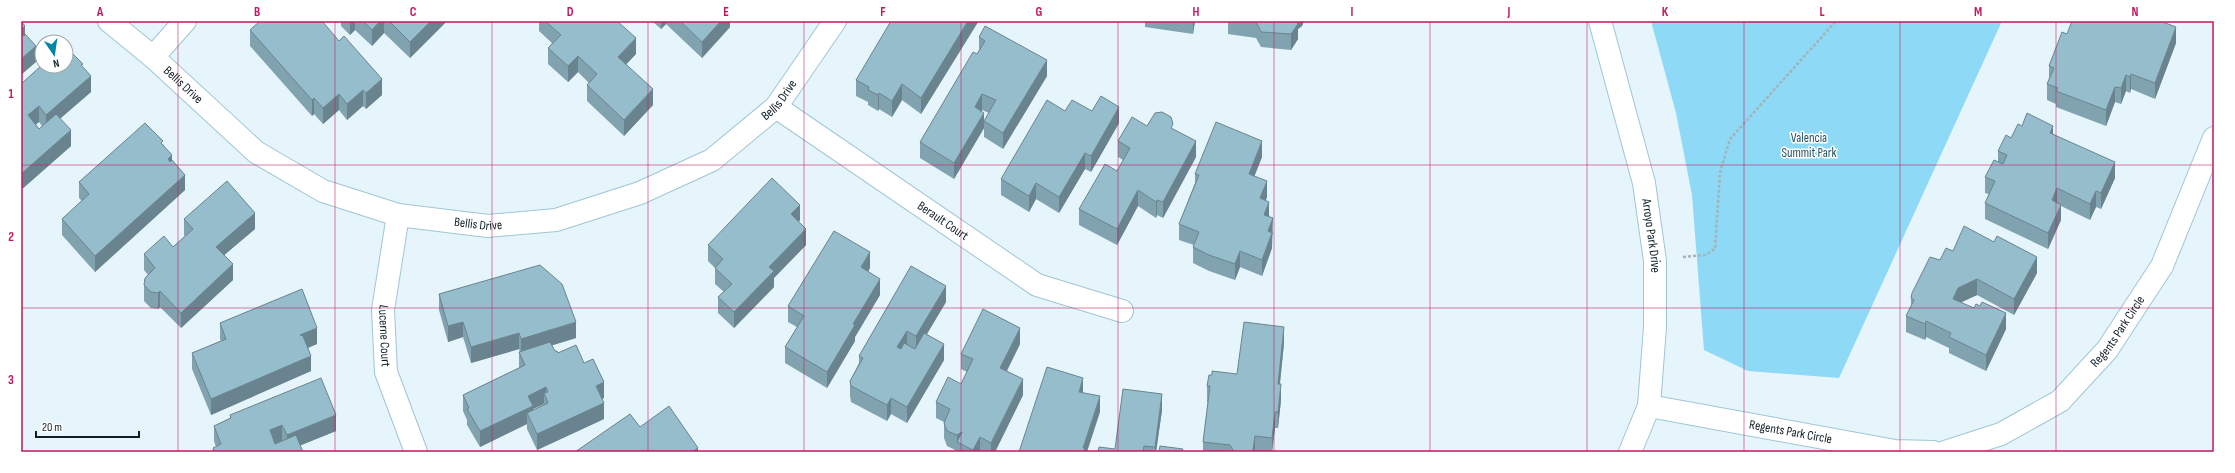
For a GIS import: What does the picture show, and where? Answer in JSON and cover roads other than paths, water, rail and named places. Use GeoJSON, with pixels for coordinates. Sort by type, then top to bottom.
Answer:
{"type":"FeatureCollection","features":[{"type":"Feature","properties":{"kind":"street","name":"Bellis Drive"},"geometry":{"type":"LineString","coordinates":[[109,21],[153,57],[256,152],[323,191],[398,215],[488,226],[556,220],[640,193],[712,160],[776,107],[835,21]]}},
{"type":"Feature","properties":{"kind":"street"},"geometry":{"type":"LineString","coordinates":[[153,57],[185,21]]}},
{"type":"Feature","properties":{"kind":"street","name":"Arroyo Park Drive"},"geometry":{"type":"LineString","coordinates":[[1600,21],[1644,183],[1655,261],[1655,327],[1649,406],[1630,452]]}},
{"type":"Feature","properties":{"kind":"street","name":"Berault Court"},"geometry":{"type":"LineString","coordinates":[[776,107],[1037,285],[1122,311]]}},
{"type":"Feature","properties":{"kind":"street","name":"Regents Park Circle"},"geometry":{"type":"LineString","coordinates":[[1944,452],[2001,434],[2060,401],[2106,350],[2162,266],[2214,138]]}},
{"type":"Feature","properties":{"kind":"street","name":"Lucerne Court"},"geometry":{"type":"LineString","coordinates":[[398,215],[383,310],[386,372],[416,452]]}},
{"type":"Feature","properties":{"kind":"street","name":"Regents Park Circle"},"geometry":{"type":"LineString","coordinates":[[1649,406],[1895,451],[1933,452]]}},
{"type":"Feature","properties":{"kind":"park label","name":"Valencia Summit Park"},"geometry":{"type":"Point","coordinates":[1809,146]}}]}
